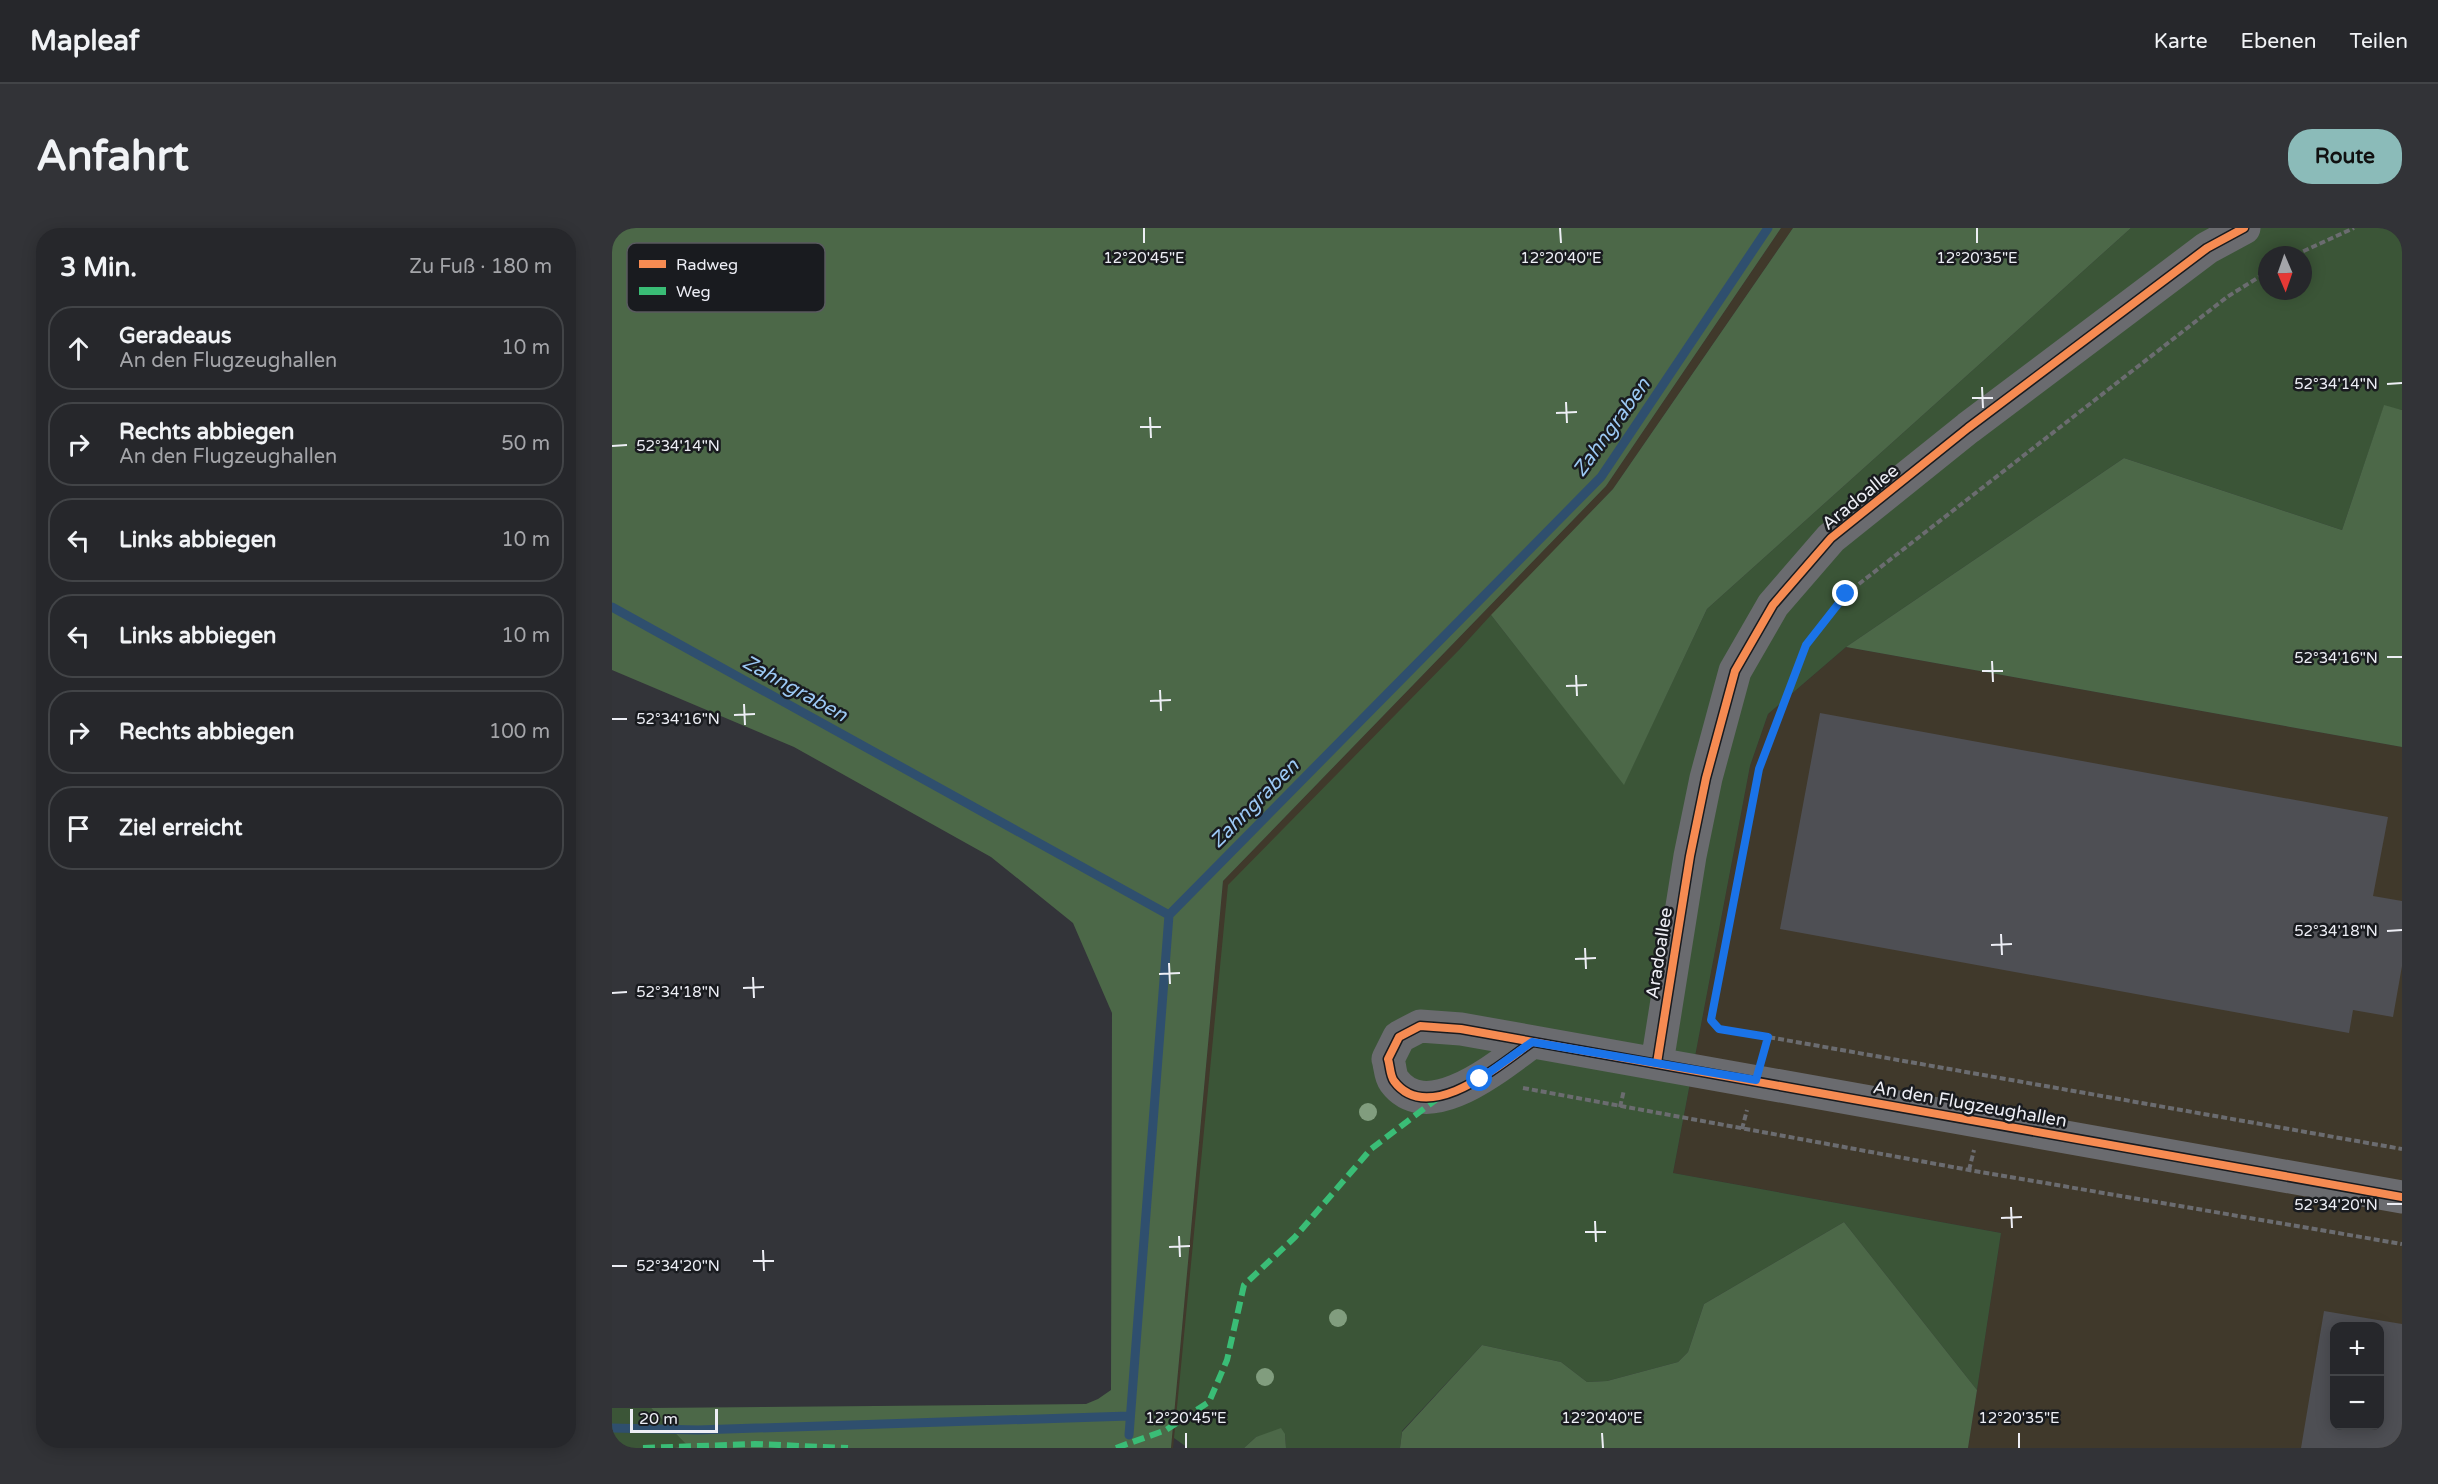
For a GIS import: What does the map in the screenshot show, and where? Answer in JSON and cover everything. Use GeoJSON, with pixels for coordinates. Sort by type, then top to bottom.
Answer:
{"type":"FeatureCollection","features":[{"type":"Feature","properties":{"kind":"street","name":"Aradoallee"},"geometry":{"type":"LineString","coordinates":[[1657,1063],[1690,856],[1706,778],[1735,671],[1773,605],[1831,538],[1968,428],[2207,248],[2244,228]]}},
{"type":"Feature","properties":{"kind":"street","name":"An den Flugzeughallen"},"geometry":{"type":"LineString","coordinates":[[1532,1042],[1480,1079],[1440,1096],[1425,1099],[1410,1095],[1393,1080],[1388,1059],[1399,1037],[1420,1026],[1461,1029],[2402,1197]]}},
{"type":"Feature","properties":{"kind":"path"},"geometry":{"type":"LineString","coordinates":[[2312,247],[2354,228]]}},
{"type":"Feature","properties":{"kind":"path"},"geometry":{"type":"LineString","coordinates":[[2258,278],[2227,297],[1846,594],[1806,645],[1759,769],[1711,1020],[1719,1029],[2402,1149]]}},
{"type":"Feature","properties":{"kind":"path"},"geometry":{"type":"LineString","coordinates":[[1742,1129],[1768,1037]]}},
{"type":"Feature","properties":{"kind":"path"},"geometry":{"type":"LineString","coordinates":[[1480,1079],[1742,1129],[2402,1244]]}},
{"type":"Feature","properties":{"kind":"shaded area"},"geometry":{"type":"Polygon","coordinates":[[[1781,228],[1793,228],[1613,489],[1459,650],[1177,1415],[1173,1448],[1171,1448],[1223,881],[1606,486],[1781,228]]]}},
{"type":"Feature","properties":{"kind":"shaded area"},"geometry":{"type":"Polygon","coordinates":[[[1846,647],[2402,747],[2402,1448],[1968,1448],[2001,1233],[1673,1173],[1750,766],[1768,714],[1846,647]]]}},
{"type":"Feature","properties":{"kind":"green space"},"geometry":{"type":"Polygon","coordinates":[[[612,228],[1781,228],[1606,486],[1223,881],[1171,1448],[674,1448],[687,1445],[651,1408],[1086,1404],[1111,1390],[1112,1013],[1073,923],[991,857],[794,747],[612,670],[612,228]]]}},
{"type":"Feature","properties":{"kind":"green space"},"geometry":{"type":"Polygon","coordinates":[[[1793,228],[2131,228],[1707,609],[1624,785],[1491,615],[1613,489],[1793,228]]]}},
{"type":"Feature","properties":{"kind":"green space"},"geometry":{"type":"Polygon","coordinates":[[[2131,228],[2402,228],[2402,410],[2384,406],[2342,530],[2124,458],[1846,647],[1768,714],[1750,766],[1673,1173],[2001,1233],[1977,1390],[1844,1222],[1704,1304],[1688,1352],[1678,1362],[1607,1381],[1587,1382],[1561,1362],[1482,1345],[1402,1431],[1400,1448],[1286,1448],[1285,1434],[1256,1437],[1244,1448],[1188,1448],[1174,1438],[1228,885],[1491,615],[1624,784],[1707,609],[2131,228]]]}},
{"type":"Feature","properties":{"kind":"green space"},"geometry":{"type":"Polygon","coordinates":[[[2384,405],[2402,410],[2402,747],[1846,647],[2124,458],[2342,530],[2384,405]]]}},
{"type":"Feature","properties":{"kind":"green space"},"geometry":{"type":"Polygon","coordinates":[[[1844,1222],[1977,1390],[1968,1448],[1400,1448],[1402,1432],[1482,1345],[1561,1362],[1587,1382],[1607,1381],[1678,1362],[1688,1352],[1704,1304],[1844,1222]]]}},
{"type":"Feature","properties":{"kind":"green space"},"geometry":{"type":"Polygon","coordinates":[[[612,1408],[651,1408],[688,1445],[674,1448],[612,1448],[612,1408]]]}},
{"type":"Feature","properties":{"kind":"green space"},"geometry":{"type":"Polygon","coordinates":[[[1281,1428],[1285,1434],[1286,1448],[1244,1448],[1256,1437],[1281,1428]]]}},
{"type":"Feature","properties":{"kind":"building"},"geometry":{"type":"Polygon","coordinates":[[[1820,713],[2388,817],[2373,896],[2402,901],[2402,966],[2393,1017],[2353,1010],[2349,1033],[1780,929],[1820,713]]]}},
{"type":"Feature","properties":{"kind":"building"},"geometry":{"type":"Polygon","coordinates":[[[2324,1311],[2402,1324],[2402,1448],[2301,1448],[2324,1311]]]}},
{"type":"Feature","properties":{"kind":"waterway","name":"Zahngraben"},"geometry":{"type":"LineString","coordinates":[[612,607],[1169,915],[1601,477],[1768,228]]}},
{"type":"Feature","properties":{"kind":"waterway"},"geometry":{"type":"LineString","coordinates":[[1129,1435],[1169,915]]}},
{"type":"Feature","properties":{"kind":"waterway"},"geometry":{"type":"LineString","coordinates":[[612,1428],[698,1430],[1129,1416]]}},
{"type":"Feature","properties":{"kind":"marked path"},"geometry":{"type":"LineString","coordinates":[[1116,1448],[1166,1430],[1209,1402],[1227,1360],[1244,1285],[1295,1237],[1371,1149],[1438,1098]]}},
{"type":"Feature","properties":{"kind":"marked path"},"geometry":{"type":"LineString","coordinates":[[643,1448],[755,1444],[848,1448]]}},
{"type":"Feature","properties":{"kind":"cycle path"},"geometry":{"type":"LineString","coordinates":[[1657,1063],[1690,856],[1706,778],[1735,671],[1773,605],[1831,538],[1968,428],[2207,248],[2244,228]]}},
{"type":"Feature","properties":{"kind":"cycle path"},"geometry":{"type":"LineString","coordinates":[[1532,1042],[1484,1076],[1444,1095],[1426,1097],[1408,1093],[1394,1081],[1388,1059],[1399,1037],[1420,1026],[1461,1029],[2402,1197]]}},
{"type":"Feature","properties":{"kind":"route"},"geometry":{"type":"LineString","coordinates":[[1480,1079],[1532,1042],[1756,1080],[1768,1037],[1719,1029],[1711,1020],[1759,769],[1806,645],[1846,594]]}}]}
